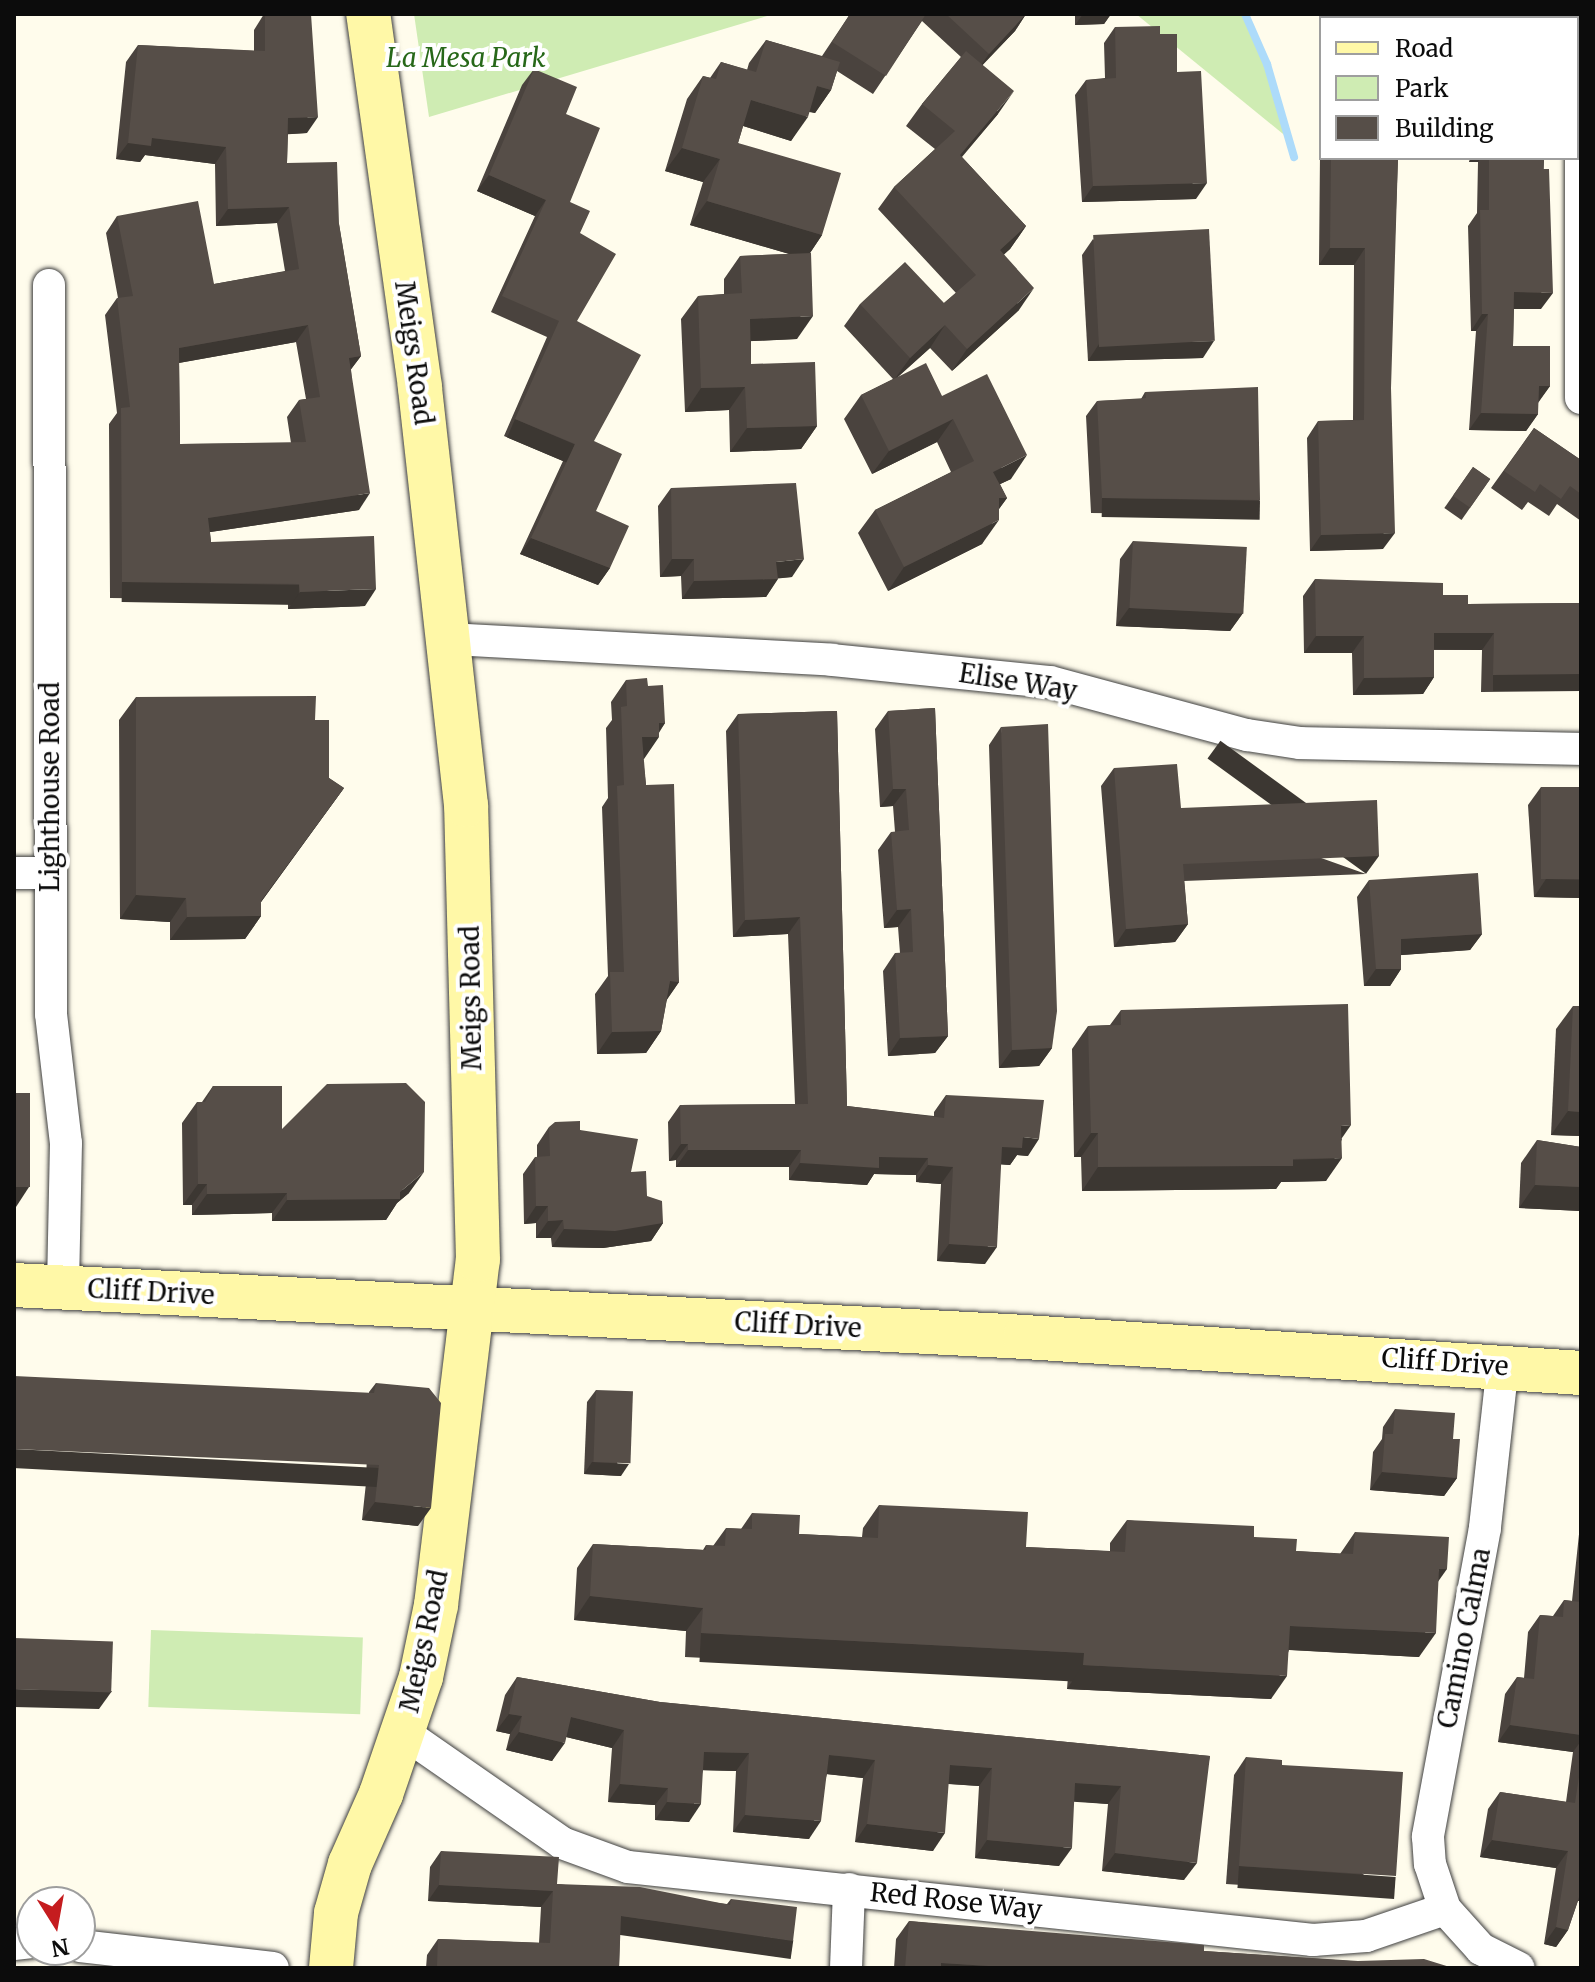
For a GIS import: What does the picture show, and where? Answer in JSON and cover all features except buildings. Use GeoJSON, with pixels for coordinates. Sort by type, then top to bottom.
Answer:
{"type":"FeatureCollection","features":[{"type":"Feature","properties":{"kind":"main road","name":"Meigs Road"},"geometry":{"type":"LineString","coordinates":[[331,1968],[336,1913],[350,1864],[404,1733],[436,1605],[478,1260],[466,805],[450,639],[368,14]]}},
{"type":"Feature","properties":{"kind":"main road","name":"Cliff Drive"},"geometry":{"type":"LineString","coordinates":[[14,1285],[1503,1364],[1581,1373]]}},
{"type":"Feature","properties":{"kind":"street"},"geometry":{"type":"LineString","coordinates":[[1581,134],[1581,398]]}},
{"type":"Feature","properties":{"kind":"street","name":"Lighthouse Road"},"geometry":{"type":"LineString","coordinates":[[49,285],[51,1014],[66,1143],[63,1288]]}},
{"type":"Feature","properties":{"kind":"street","name":"Elise Way"},"geometry":{"type":"LineString","coordinates":[[450,639],[832,660],[1050,682],[1247,735],[1300,743],[1581,749]]}},
{"type":"Feature","properties":{"kind":"street"},"geometry":{"type":"LineString","coordinates":[[14,873],[50,873]]}},
{"type":"Feature","properties":{"kind":"street","name":"Camino Calma"},"geometry":{"type":"LineString","coordinates":[[1445,1909],[1430,1864],[1428,1837],[1485,1528],[1503,1364]]}},
{"type":"Feature","properties":{"kind":"street","name":"Red Rose Way"},"geometry":{"type":"LineString","coordinates":[[404,1733],[457,1766],[526,1821],[587,1855],[628,1867],[1313,1940],[1366,1936],[1445,1909]]}},
{"type":"Feature","properties":{"kind":"street"},"geometry":{"type":"LineString","coordinates":[[846,1968],[849,1889]]}},
{"type":"Feature","properties":{"kind":"street"},"geometry":{"type":"LineString","coordinates":[[1445,1909],[1481,1949],[1519,1968]]}},
{"type":"Feature","properties":{"kind":"street"},"geometry":{"type":"LineString","coordinates":[[96,1948],[273,1968]]}},
{"type":"Feature","properties":{"kind":"green space","name":"La Mesa Park"},"geometry":{"type":"Polygon","coordinates":[[[414,14],[774,14],[429,117],[414,14]]]}},
{"type":"Feature","properties":{"kind":"green space"},"geometry":{"type":"Polygon","coordinates":[[[1136,14],[1245,14],[1267,64],[1288,138],[1136,14]]]}},
{"type":"Feature","properties":{"kind":"green space"},"geometry":{"type":"Polygon","coordinates":[[[151,1630],[363,1637],[360,1714],[148,1707],[151,1630]]]}},
{"type":"Feature","properties":{"kind":"waterway"},"geometry":{"type":"LineString","coordinates":[[1245,14],[1267,64],[1294,157]]}}]}
